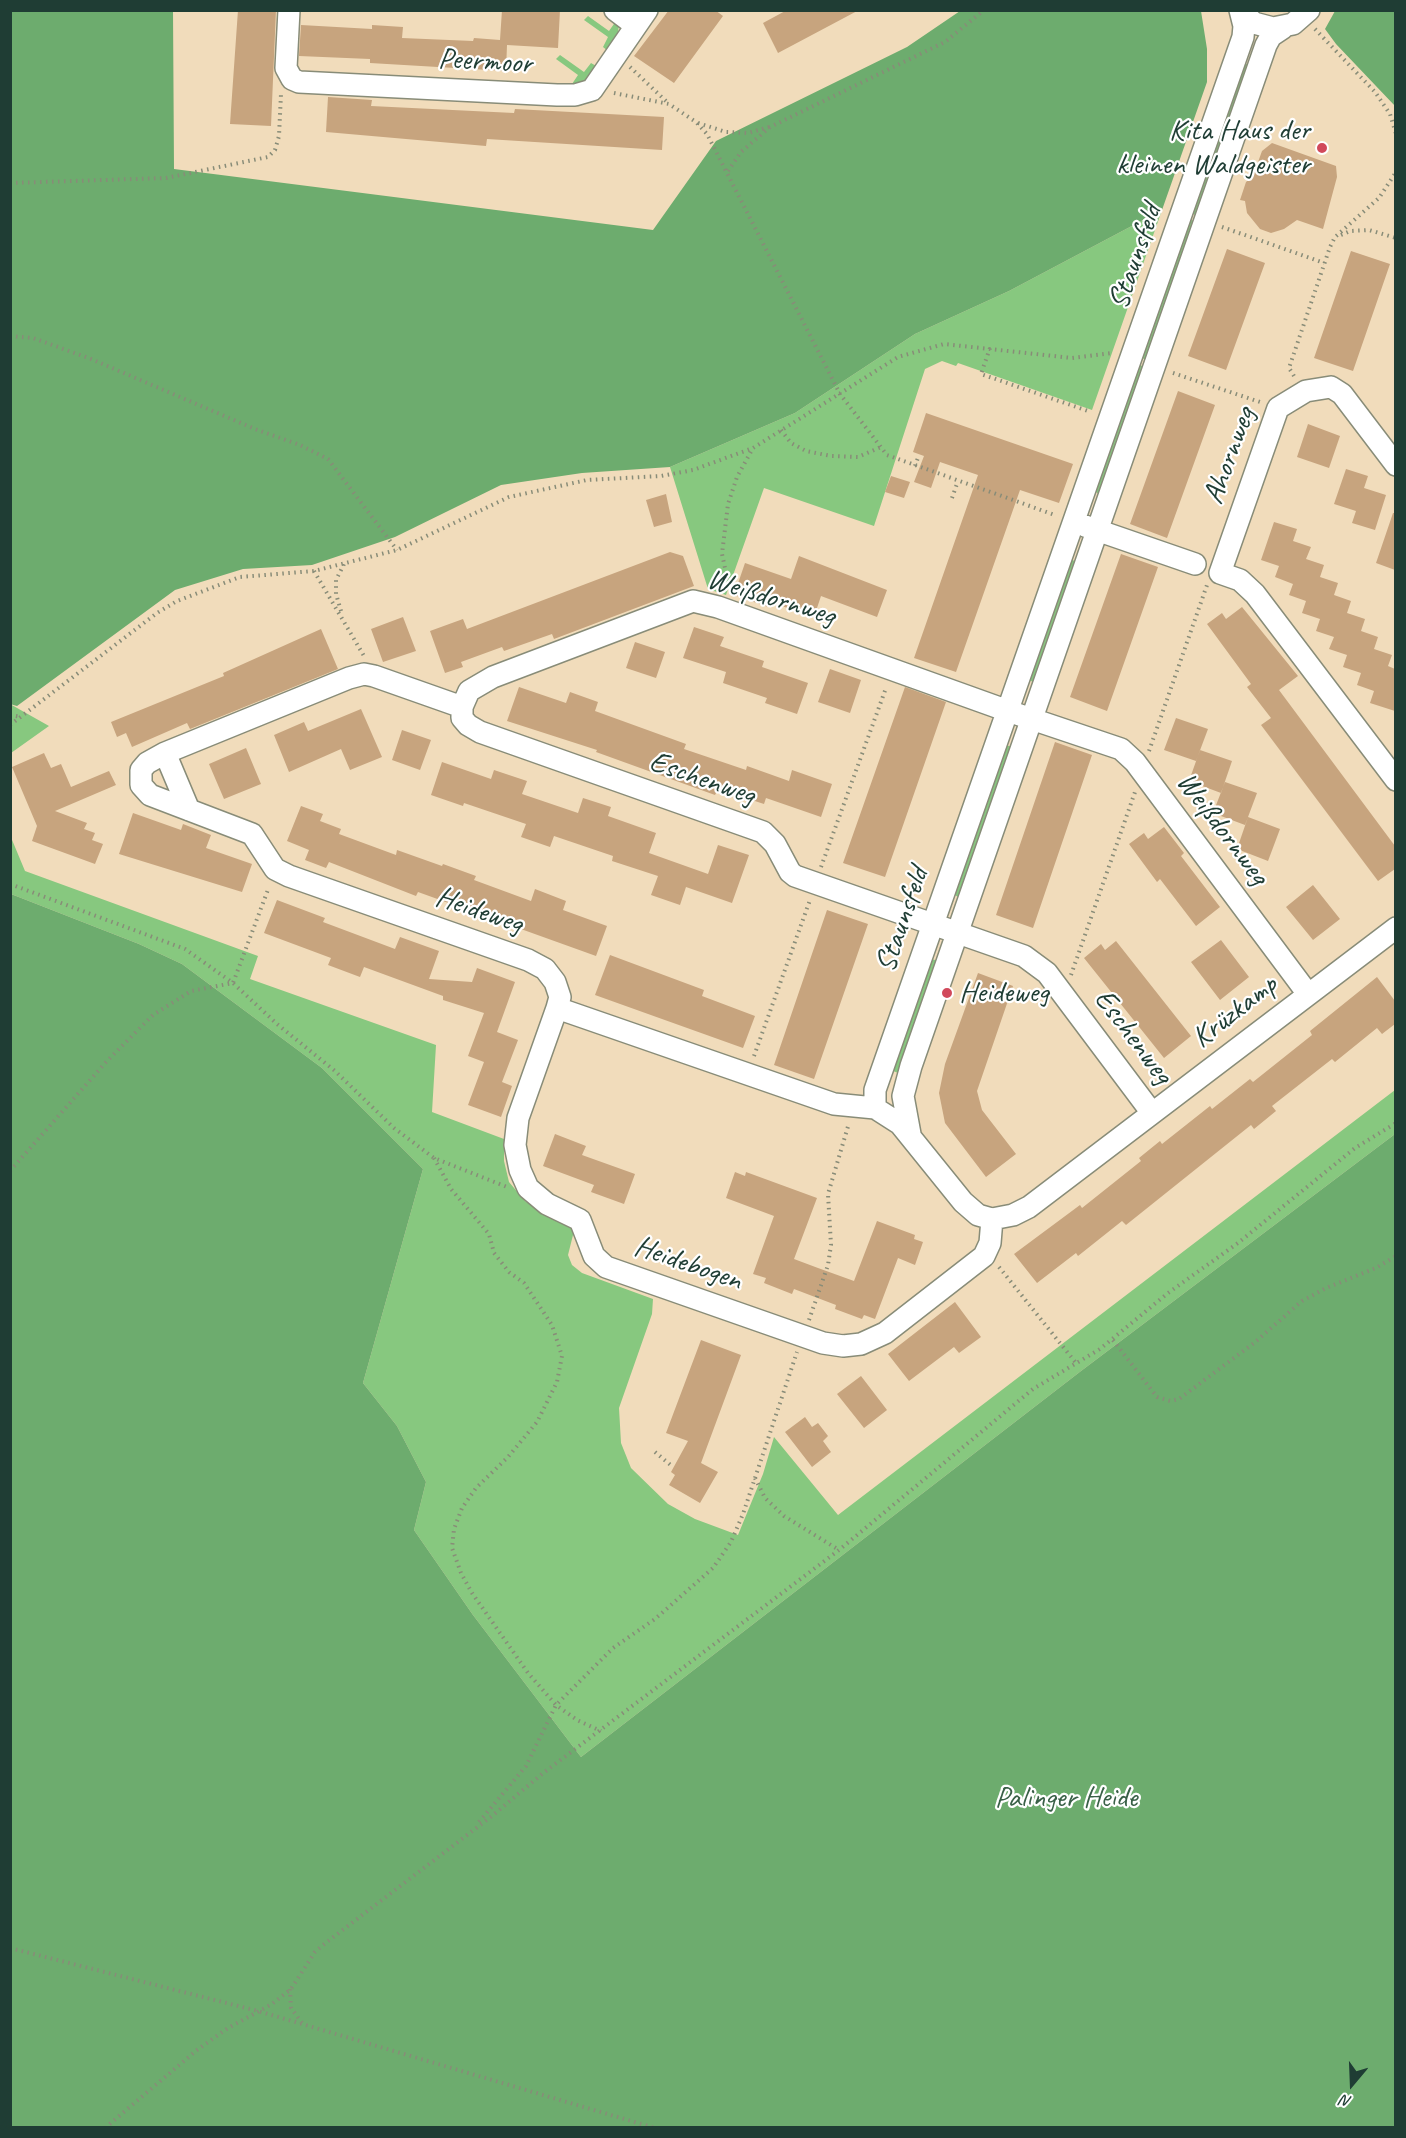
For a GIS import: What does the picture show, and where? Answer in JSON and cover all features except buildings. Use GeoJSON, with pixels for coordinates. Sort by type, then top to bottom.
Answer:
{"type":"FeatureCollection","features":[{"type":"Feature","properties":{"kind":"street"},"geometry":{"type":"LineString","coordinates":[[289,10],[289,73]]}},
{"type":"Feature","properties":{"kind":"street"},"geometry":{"type":"LineString","coordinates":[[592,90],[642,18],[615,10]]}},
{"type":"Feature","properties":{"kind":"street"},"geometry":{"type":"LineString","coordinates":[[1240,10],[1261,26],[1283,28]]}},
{"type":"Feature","properties":{"kind":"street","name":"Staunsfeld"},"geometry":{"type":"LineString","coordinates":[[992,1219],[978,1215],[963,1202],[910,1134],[900,1124],[875,1108],[875,1090],[1008,711],[1068,519],[1243,37],[1244,26],[1240,10]]}},
{"type":"Feature","properties":{"kind":"street","name":"Staunsfeld"},"geometry":{"type":"LineString","coordinates":[[910,1134],[903,1103],[904,1086],[1266,45],[1271,36],[1283,28],[1297,22],[1312,20]]}},
{"type":"Feature","properties":{"kind":"street","name":"Peermoor"},"geometry":{"type":"LineString","coordinates":[[289,73],[312,84],[557,95],[576,95],[592,90]]}},
{"type":"Feature","properties":{"kind":"street","name":"Ahornweg"},"geometry":{"type":"LineString","coordinates":[[1209,572],[1278,408],[1306,391],[1331,387],[1342,394],[1395,465]]}},
{"type":"Feature","properties":{"kind":"street"},"geometry":{"type":"LineString","coordinates":[[1068,519],[1209,572],[1240,580],[1255,594],[1395,780]]}},
{"type":"Feature","properties":{"kind":"street","name":"Weißdornweg"},"geometry":{"type":"LineString","coordinates":[[462,707],[469,691],[493,677],[693,601],[718,607],[1008,711]]}},
{"type":"Feature","properties":{"kind":"street"},"geometry":{"type":"LineString","coordinates":[[275,869],[252,834],[156,798],[141,785],[141,771],[147,763],[165,753],[349,678],[364,674],[462,707]]}},
{"type":"Feature","properties":{"kind":"street","name":"Eschenweg"},"geometry":{"type":"LineString","coordinates":[[462,707],[462,718],[468,725],[480,732],[762,832],[775,844],[792,874],[1024,956],[1047,973],[1152,1113]]}},
{"type":"Feature","properties":{"kind":"street"},"geometry":{"type":"LineString","coordinates":[[1008,711],[1032,719]]}},
{"type":"Feature","properties":{"kind":"street","name":"Weißdornweg"},"geometry":{"type":"LineString","coordinates":[[1032,719],[1121,749],[1129,754],[1308,994]]}},
{"type":"Feature","properties":{"kind":"street"},"geometry":{"type":"LineString","coordinates":[[165,753],[189,810]]}},
{"type":"Feature","properties":{"kind":"street","name":"Heideweg"},"geometry":{"type":"LineString","coordinates":[[275,869],[289,876],[528,960],[545,969],[555,982],[560,996],[557,1008]]}},
{"type":"Feature","properties":{"kind":"street","name":"Krüzkamp"},"geometry":{"type":"LineString","coordinates":[[992,1219],[1013,1215],[1029,1207],[1395,927]]}},
{"type":"Feature","properties":{"kind":"street"},"geometry":{"type":"LineString","coordinates":[[528,1188],[520,1170],[515,1132],[557,1008],[834,1104],[875,1108]]}},
{"type":"Feature","properties":{"kind":"street","name":"Heidebogen"},"geometry":{"type":"LineString","coordinates":[[528,1188],[547,1204],[580,1220],[594,1256],[606,1267],[803,1336],[843,1346],[861,1344],[885,1333],[984,1256],[990,1243],[992,1219]]}},
{"type":"Feature","properties":{"kind":"path"},"geometry":{"type":"LineString","coordinates":[[617,53],[669,104],[696,122],[726,132],[747,133],[770,127],[945,42],[984,10]]}},
{"type":"Feature","properties":{"kind":"path"},"geometry":{"type":"LineString","coordinates":[[1312,20],[1375,92],[1390,114],[1395,134]]}},
{"type":"Feature","properties":{"kind":"path"},"geometry":{"type":"LineString","coordinates":[[10,183],[166,178],[268,158],[275,150],[279,136],[281,92],[289,73]]}},
{"type":"Feature","properties":{"kind":"path"},"geometry":{"type":"LineString","coordinates":[[592,90],[669,104]]}},
{"type":"Feature","properties":{"kind":"path"},"geometry":{"type":"LineString","coordinates":[[696,122],[716,147],[790,300],[840,394],[880,447],[890,457],[1068,519]]}},
{"type":"Feature","properties":{"kind":"path"},"geometry":{"type":"LineString","coordinates":[[728,172],[741,152],[770,127]]}},
{"type":"Feature","properties":{"kind":"path"},"geometry":{"type":"LineString","coordinates":[[1306,391],[1289,368],[1324,263],[1335,237],[1379,198],[1395,172]]}},
{"type":"Feature","properties":{"kind":"path"},"geometry":{"type":"LineString","coordinates":[[1218,226],[1324,263]]}},
{"type":"Feature","properties":{"kind":"path"},"geometry":{"type":"LineString","coordinates":[[1335,237],[1350,231],[1369,230],[1395,238]]}},
{"type":"Feature","properties":{"kind":"path"},"geometry":{"type":"LineString","coordinates":[[10,336],[33,338],[91,359],[328,459],[397,550]]}},
{"type":"Feature","properties":{"kind":"path"},"geometry":{"type":"LineString","coordinates":[[10,725],[157,613],[177,601],[240,577],[314,571],[397,550],[509,497],[586,480],[662,476],[693,470],[753,448],[898,357],[925,347],[945,344],[1072,358],[1113,352],[1119,354]]}},
{"type":"Feature","properties":{"kind":"path"},"geometry":{"type":"LineString","coordinates":[[990,348],[981,374],[1099,414]]}},
{"type":"Feature","properties":{"kind":"path"},"geometry":{"type":"LineString","coordinates":[[1168,371],[1278,408]]}},
{"type":"Feature","properties":{"kind":"path"},"geometry":{"type":"LineString","coordinates":[[781,430],[791,443],[806,451],[831,456],[858,458],[880,447]]}},
{"type":"Feature","properties":{"kind":"path"},"geometry":{"type":"LineString","coordinates":[[718,607],[728,577],[722,554],[728,504],[737,477],[753,448]]}},
{"type":"Feature","properties":{"kind":"path"},"geometry":{"type":"LineString","coordinates":[[915,466],[919,454]]}},
{"type":"Feature","properties":{"kind":"path"},"geometry":{"type":"LineString","coordinates":[[952,498],[958,481]]}},
{"type":"Feature","properties":{"kind":"path"},"geometry":{"type":"LineString","coordinates":[[342,617],[336,594],[336,580],[344,563]]}},
{"type":"Feature","properties":{"kind":"path"},"geometry":{"type":"LineString","coordinates":[[314,571],[366,662],[364,674]]}},
{"type":"Feature","properties":{"kind":"path"},"geometry":{"type":"LineString","coordinates":[[1146,760],[1209,572]]}},
{"type":"Feature","properties":{"kind":"path"},"geometry":{"type":"LineString","coordinates":[[818,878],[886,686]]}},
{"type":"Feature","properties":{"kind":"path"},"geometry":{"type":"LineString","coordinates":[[10,715],[22,717]]}},
{"type":"Feature","properties":{"kind":"path"},"geometry":{"type":"LineString","coordinates":[[1071,975],[1138,782]]}},
{"type":"Feature","properties":{"kind":"path"},"geometry":{"type":"LineString","coordinates":[[233,983],[275,869]]}},
{"type":"Feature","properties":{"kind":"path"},"geometry":{"type":"LineString","coordinates":[[10,884],[185,949],[233,983],[277,1024],[334,1071],[394,1128],[434,1158],[504,1186],[528,1188]]}},
{"type":"Feature","properties":{"kind":"path"},"geometry":{"type":"LineString","coordinates":[[747,1074],[814,889]]}},
{"type":"Feature","properties":{"kind":"path"},"geometry":{"type":"LineString","coordinates":[[10,1171],[153,1015],[191,991],[233,983]]}},
{"type":"Feature","properties":{"kind":"path"},"geometry":{"type":"LineString","coordinates":[[468,1832],[489,1813],[526,1766],[556,1705],[613,1648],[655,1619],[713,1568],[731,1542],[828,1265],[831,1245],[828,1194],[849,1123]]}},
{"type":"Feature","properties":{"kind":"path"},"geometry":{"type":"LineString","coordinates":[[105,2127],[197,2050],[291,1989],[315,1952],[468,1832],[838,1550],[1033,1389],[1113,1340],[1168,1293],[1238,1243],[1355,1148],[1395,1123]]}},
{"type":"Feature","properties":{"kind":"path"},"geometry":{"type":"LineString","coordinates":[[434,1158],[458,1199],[489,1233],[494,1253],[509,1272],[524,1283],[552,1325],[562,1356],[557,1383],[537,1422],[476,1488],[462,1508],[454,1529],[452,1548],[461,1573],[472,1593],[528,1673],[556,1705],[577,1720],[601,1731]]}},
{"type":"Feature","properties":{"kind":"path"},"geometry":{"type":"LineString","coordinates":[[1113,1340],[1157,1396],[1170,1401],[1179,1400],[1254,1343],[1302,1301],[1326,1288],[1376,1268],[1395,1256]]}},
{"type":"Feature","properties":{"kind":"path"},"geometry":{"type":"LineString","coordinates":[[995,1262],[1076,1363]]}},
{"type":"Feature","properties":{"kind":"path"},"geometry":{"type":"LineString","coordinates":[[655,1452],[673,1467]]}},
{"type":"Feature","properties":{"kind":"path"},"geometry":{"type":"LineString","coordinates":[[755,1478],[765,1498],[784,1516],[838,1550]]}},
{"type":"Feature","properties":{"kind":"path"},"geometry":{"type":"LineString","coordinates":[[10,1948],[258,2011],[655,2127]]}},
{"type":"Feature","properties":{"kind":"path"},"geometry":{"type":"LineString","coordinates":[[291,1989],[291,2008],[303,2025]]}},
{"type":"Feature","properties":{"kind":"green space"},"geometry":{"type":"Polygon","coordinates":[[[10,11],[173,11],[174,169],[653,230],[716,141],[907,47],[960,11],[1201,11],[1207,49],[1207,82],[1162,210],[1009,291],[915,334],[795,413],[670,467],[582,473],[501,485],[395,537],[312,565],[243,569],[175,590],[17,706],[10,704],[10,11]]]}},
{"type":"Feature","properties":{"kind":"green space"},"geometry":{"type":"Polygon","coordinates":[[[1335,11],[1395,11],[1395,106],[1336,44],[1325,29],[1335,11]]]}},
{"type":"Feature","properties":{"kind":"green space"},"geometry":{"type":"Polygon","coordinates":[[[588,16],[609,31],[616,21],[619,25],[617,38],[609,52],[603,47],[608,37],[584,20],[588,16]]]}},
{"type":"Feature","properties":{"kind":"green space"},"geometry":{"type":"Polygon","coordinates":[[[560,55],[584,72],[591,63],[598,67],[584,85],[570,87],[578,75],[556,59],[560,55]]]}},
{"type":"Feature","properties":{"kind":"green space"},"geometry":{"type":"Polygon","coordinates":[[[1239,61],[1254,67],[1202,217],[1187,212],[1239,61]]]}},
{"type":"Feature","properties":{"kind":"green space"},"geometry":{"type":"Polygon","coordinates":[[[1162,210],[1092,410],[958,363],[956,366],[942,361],[925,369],[874,526],[764,488],[726,595],[708,589],[670,467],[795,413],[915,334],[1009,291],[1162,210]]]}},
{"type":"Feature","properties":{"kind":"green space"},"geometry":{"type":"Polygon","coordinates":[[[1185,218],[1200,223],[1151,361],[1138,357],[1185,218]]]}},
{"type":"Feature","properties":{"kind":"green space"},"geometry":{"type":"Polygon","coordinates":[[[1136,364],[1149,368],[1099,494],[1093,490],[1136,364]]]}},
{"type":"Feature","properties":{"kind":"green space"},"geometry":{"type":"Polygon","coordinates":[[[1070,559],[1077,562],[1036,681],[1033,682],[1029,680],[1070,559]]]}},
{"type":"Feature","properties":{"kind":"green space"},"geometry":{"type":"Polygon","coordinates":[[[10,704],[49,726],[11,753],[10,753],[10,704]]]}},
{"type":"Feature","properties":{"kind":"green space"},"geometry":{"type":"Polygon","coordinates":[[[1006,745],[1012,747],[960,898],[953,894],[1006,745]]]}},
{"type":"Feature","properties":{"kind":"green space"},"geometry":{"type":"Polygon","coordinates":[[[10,835],[25,871],[258,956],[250,979],[436,1045],[432,1112],[504,1139],[504,1161],[509,1182],[525,1201],[545,1215],[575,1227],[568,1255],[572,1265],[582,1273],[653,1299],[652,1314],[619,1408],[621,1443],[631,1468],[668,1504],[695,1519],[738,1535],[763,1474],[774,1437],[838,1515],[1395,1090],[1395,1134],[1081,1371],[581,1757],[473,1615],[414,1530],[426,1482],[397,1426],[363,1383],[423,1169],[322,1068],[182,964],[139,944],[11,894],[10,835]]]}},
{"type":"Feature","properties":{"kind":"green space","name":"Palinger Heide"},"geometry":{"type":"Polygon","coordinates":[[[11,894],[139,944],[182,964],[322,1068],[423,1169],[363,1383],[397,1426],[426,1482],[414,1530],[473,1615],[581,1757],[1081,1371],[1395,1134],[1395,2127],[11,2127],[11,894]]]}},
{"type":"Feature","properties":{"kind":"green space"},"geometry":{"type":"Polygon","coordinates":[[[931,959],[939,961],[898,1073],[891,1070],[931,959]]]}},
{"type":"Feature","properties":{"kind":"place","name":"Kita Haus der kleinen Waldgeister"},"geometry":{"type":"Point","coordinates":[1322,148]}},
{"type":"Feature","properties":{"kind":"place","name":"Heideweg"},"geometry":{"type":"Point","coordinates":[947,993]}}]}
